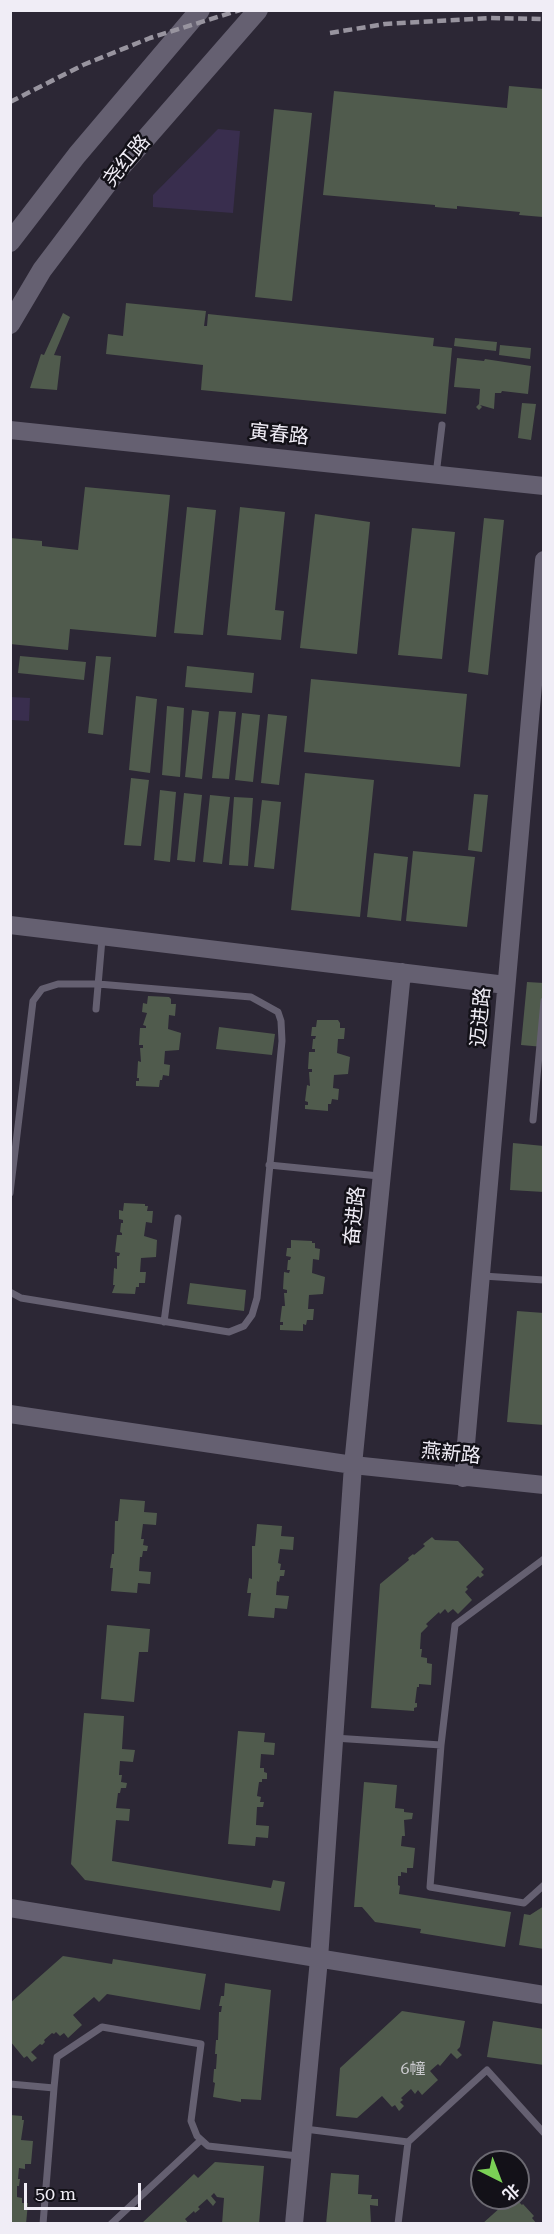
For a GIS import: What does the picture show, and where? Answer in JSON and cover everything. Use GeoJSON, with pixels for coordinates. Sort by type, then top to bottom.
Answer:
{"type":"FeatureCollection","features":[{"type":"Feature","properties":{"kind":"main road"},"geometry":{"type":"LineString","coordinates":[[10,242],[77,155],[200,10]]}},
{"type":"Feature","properties":{"kind":"main road","name":"尧红路"},"geometry":{"type":"LineString","coordinates":[[10,324],[42,270],[113,176],[258,10]]}},
{"type":"Feature","properties":{"kind":"street","name":"寅春路"},"geometry":{"type":"LineString","coordinates":[[10,430],[543,486]]}},
{"type":"Feature","properties":{"kind":"street","name":"迈进路"},"geometry":{"type":"LineString","coordinates":[[463,1478],[543,561]]}},
{"type":"Feature","properties":{"kind":"street"},"geometry":{"type":"LineString","coordinates":[[10,925],[506,985]]}},
{"type":"Feature","properties":{"kind":"street","name":"奋进路"},"geometry":{"type":"LineString","coordinates":[[294,2223],[319,1959],[353,1465],[402,972]]}},
{"type":"Feature","properties":{"kind":"street","name":"燕新路"},"geometry":{"type":"LineString","coordinates":[[10,1414],[353,1465],[543,1485]]}},
{"type":"Feature","properties":{"kind":"street"},"geometry":{"type":"LineString","coordinates":[[10,1908],[543,1995]]}},
{"type":"Feature","properties":{"kind":"lane"},"geometry":{"type":"LineString","coordinates":[[436,475],[442,425]]}},
{"type":"Feature","properties":{"kind":"lane"},"geometry":{"type":"LineString","coordinates":[[96,1009],[103,936]]}},
{"type":"Feature","properties":{"kind":"lane"},"geometry":{"type":"LineString","coordinates":[[10,1192],[34,997],[42,989],[58,984],[98,984],[251,998],[278,1012],[282,1041],[257,1298],[252,1315],[244,1326],[229,1332],[21,1298],[10,1292]]}},
{"type":"Feature","properties":{"kind":"lane"},"geometry":{"type":"LineString","coordinates":[[533,1120],[543,1001]]}},
{"type":"Feature","properties":{"kind":"lane"},"geometry":{"type":"LineString","coordinates":[[269,1165],[382,1176]]}},
{"type":"Feature","properties":{"kind":"lane"},"geometry":{"type":"LineString","coordinates":[[164,1322],[178,1218]]}},
{"type":"Feature","properties":{"kind":"lane"},"geometry":{"type":"LineString","coordinates":[[480,1276],[543,1280]]}},
{"type":"Feature","properties":{"kind":"lane"},"geometry":{"type":"LineString","coordinates":[[543,1559],[455,1625],[441,1745],[430,1887],[524,1903],[543,1885]]}},
{"type":"Feature","properties":{"kind":"lane"},"geometry":{"type":"LineString","coordinates":[[334,1738],[441,1745]]}},
{"type":"Feature","properties":{"kind":"lane"},"geometry":{"type":"LineString","coordinates":[[42,2223],[57,2057],[102,2027],[201,2044],[191,2121],[197,2136],[208,2146],[300,2156]]}},
{"type":"Feature","properties":{"kind":"lane"},"geometry":{"type":"LineString","coordinates":[[398,2223],[408,2142],[487,2070],[543,2133]]}},
{"type":"Feature","properties":{"kind":"lane"},"geometry":{"type":"LineString","coordinates":[[10,2084],[54,2088]]}},
{"type":"Feature","properties":{"kind":"lane"},"geometry":{"type":"LineString","coordinates":[[303,2129],[408,2142]]}},
{"type":"Feature","properties":{"kind":"lane"},"geometry":{"type":"LineString","coordinates":[[111,2223],[201,2140]]}},
{"type":"Feature","properties":{"kind":"shaded area"},"geometry":{"type":"Polygon","coordinates":[[[218,129],[240,131],[233,213],[153,207],[153,195],[218,129]]]}},
{"type":"Feature","properties":{"kind":"shaded area"},"geometry":{"type":"Polygon","coordinates":[[[10,697],[30,698],[29,721],[11,720],[10,697]]]}},
{"type":"Feature","properties":{"kind":"building"},"geometry":{"type":"Polygon","coordinates":[[[509,86],[544,89],[543,217],[519,215],[520,212],[457,206],[457,209],[323,195],[334,91],[507,108],[509,86]]]}},
{"type":"Feature","properties":{"kind":"building"},"geometry":{"type":"Polygon","coordinates":[[[274,109],[312,113],[292,301],[255,297],[274,109]]]}},
{"type":"Feature","properties":{"kind":"building"},"geometry":{"type":"Polygon","coordinates":[[[126,303],[206,311],[204,326],[207,326],[208,314],[434,338],[433,346],[452,348],[446,414],[201,390],[203,365],[106,354],[108,334],[123,336],[126,303]]]}},
{"type":"Feature","properties":{"kind":"building"},"geometry":{"type":"Polygon","coordinates":[[[63,313],[70,317],[54,355],[61,356],[57,390],[30,388],[41,354],[44,355],[63,313]]]}},
{"type":"Feature","properties":{"kind":"building"},"geometry":{"type":"Polygon","coordinates":[[[455,338],[497,342],[496,351],[454,346],[455,338]]]}},
{"type":"Feature","properties":{"kind":"building"},"geometry":{"type":"Polygon","coordinates":[[[500,345],[531,348],[530,359],[499,355],[500,345]]]}},
{"type":"Feature","properties":{"kind":"building"},"geometry":{"type":"Polygon","coordinates":[[[457,358],[484,361],[485,359],[531,366],[528,394],[502,391],[495,393],[494,409],[480,405],[482,407],[479,410],[476,407],[479,404],[480,389],[454,387],[457,358]]]}},
{"type":"Feature","properties":{"kind":"building"},"geometry":{"type":"Polygon","coordinates":[[[522,403],[536,404],[531,440],[518,438],[522,403]]]}},
{"type":"Feature","properties":{"kind":"building"},"geometry":{"type":"Polygon","coordinates":[[[85,487],[170,495],[156,637],[70,629],[68,650],[10,644],[10,538],[42,541],[42,546],[78,550],[85,487]]]}},
{"type":"Feature","properties":{"kind":"building"},"geometry":{"type":"Polygon","coordinates":[[[187,507],[216,510],[203,635],[174,633],[187,507]]]}},
{"type":"Feature","properties":{"kind":"building"},"geometry":{"type":"Polygon","coordinates":[[[240,507],[285,512],[275,610],[284,611],[281,640],[227,635],[240,507]]]}},
{"type":"Feature","properties":{"kind":"building"},"geometry":{"type":"Polygon","coordinates":[[[315,514],[370,522],[357,654],[300,648],[315,514]]]}},
{"type":"Feature","properties":{"kind":"building"},"geometry":{"type":"Polygon","coordinates":[[[484,518],[504,520],[488,675],[468,672],[484,518]]]}},
{"type":"Feature","properties":{"kind":"building"},"geometry":{"type":"Polygon","coordinates":[[[412,528],[455,532],[442,659],[398,655],[412,528]]]}},
{"type":"Feature","properties":{"kind":"building"},"geometry":{"type":"Polygon","coordinates":[[[20,656],[86,662],[84,680],[18,673],[20,656]]]}},
{"type":"Feature","properties":{"kind":"building"},"geometry":{"type":"Polygon","coordinates":[[[96,656],[111,657],[103,735],[88,733],[96,656]]]}},
{"type":"Feature","properties":{"kind":"building"},"geometry":{"type":"Polygon","coordinates":[[[187,666],[254,673],[252,693],[185,687],[187,666]]]}},
{"type":"Feature","properties":{"kind":"building"},"geometry":{"type":"Polygon","coordinates":[[[311,679],[467,694],[460,767],[304,752],[311,679]]]}},
{"type":"Feature","properties":{"kind":"building"},"geometry":{"type":"Polygon","coordinates":[[[136,696],[157,699],[150,773],[129,770],[136,696]]]}},
{"type":"Feature","properties":{"kind":"building"},"geometry":{"type":"Polygon","coordinates":[[[167,706],[184,708],[180,777],[162,775],[167,706]]]}},
{"type":"Feature","properties":{"kind":"building"},"geometry":{"type":"Polygon","coordinates":[[[192,710],[209,712],[202,779],[185,777],[192,710]]]}},
{"type":"Feature","properties":{"kind":"building"},"geometry":{"type":"Polygon","coordinates":[[[219,711],[236,712],[229,779],[212,778],[219,711]]]}},
{"type":"Feature","properties":{"kind":"building"},"geometry":{"type":"Polygon","coordinates":[[[242,713],[260,715],[253,782],[235,780],[242,713]]]}},
{"type":"Feature","properties":{"kind":"building"},"geometry":{"type":"Polygon","coordinates":[[[268,714],[287,716],[279,785],[261,783],[268,714]]]}},
{"type":"Feature","properties":{"kind":"building"},"geometry":{"type":"Polygon","coordinates":[[[305,773],[374,780],[360,917],[291,910],[305,773]]]}},
{"type":"Feature","properties":{"kind":"building"},"geometry":{"type":"Polygon","coordinates":[[[131,778],[149,780],[141,846],[124,845],[131,778]]]}},
{"type":"Feature","properties":{"kind":"building"},"geometry":{"type":"Polygon","coordinates":[[[160,790],[176,792],[170,862],[154,860],[160,790]]]}},
{"type":"Feature","properties":{"kind":"building"},"geometry":{"type":"Polygon","coordinates":[[[184,793],[202,795],[195,862],[177,860],[184,793]]]}},
{"type":"Feature","properties":{"kind":"building"},"geometry":{"type":"Polygon","coordinates":[[[474,794],[488,795],[482,852],[468,850],[474,794]]]}},
{"type":"Feature","properties":{"kind":"building"},"geometry":{"type":"Polygon","coordinates":[[[210,795],[230,797],[222,864],[203,862],[210,795]]]}},
{"type":"Feature","properties":{"kind":"building"},"geometry":{"type":"Polygon","coordinates":[[[234,797],[253,798],[248,866],[229,865],[234,797]]]}},
{"type":"Feature","properties":{"kind":"building"},"geometry":{"type":"Polygon","coordinates":[[[262,800],[281,802],[274,869],[254,867],[262,800]]]}},
{"type":"Feature","properties":{"kind":"building"},"geometry":{"type":"Polygon","coordinates":[[[413,851],[475,857],[467,927],[406,921],[413,851]]]}},
{"type":"Feature","properties":{"kind":"building"},"geometry":{"type":"Polygon","coordinates":[[[374,853],[408,857],[401,921],[367,917],[374,853]]]}},
{"type":"Feature","properties":{"kind":"building"},"geometry":{"type":"Polygon","coordinates":[[[527,982],[544,983],[544,1047],[521,1045],[527,982]]]}},
{"type":"Feature","properties":{"kind":"building"},"geometry":{"type":"Polygon","coordinates":[[[148,996],[169,997],[171,1004],[176,1004],[175,1016],[169,1015],[168,1029],[181,1033],[179,1050],[165,1051],[164,1064],[170,1065],[169,1076],[163,1075],[159,1087],[136,1086],[136,1081],[139,1081],[137,1078],[138,1061],[141,1062],[140,1048],[143,1048],[143,1045],[139,1045],[140,1028],[146,1028],[143,1025],[147,1013],[142,1012],[143,1003],[147,1004],[148,996]]]}},
{"type":"Feature","properties":{"kind":"building"},"geometry":{"type":"Polygon","coordinates":[[[317,1020],[338,1020],[340,1028],[345,1028],[344,1039],[338,1039],[337,1053],[350,1057],[348,1074],[334,1075],[333,1088],[339,1089],[338,1100],[332,1099],[331,1104],[328,1104],[328,1111],[305,1109],[305,1105],[308,1105],[305,1101],[307,1085],[310,1086],[309,1072],[312,1072],[312,1069],[308,1069],[309,1052],[315,1052],[315,1049],[312,1049],[313,1039],[316,1036],[311,1036],[312,1027],[316,1027],[317,1020]]]}},
{"type":"Feature","properties":{"kind":"building"},"geometry":{"type":"Polygon","coordinates":[[[219,1027],[275,1034],[272,1055],[216,1049],[219,1027]]]}},
{"type":"Feature","properties":{"kind":"building"},"geometry":{"type":"Polygon","coordinates":[[[513,1143],[544,1146],[544,1192],[510,1190],[513,1143]]]}},
{"type":"Feature","properties":{"kind":"building"},"geometry":{"type":"Polygon","coordinates":[[[124,1203],[145,1204],[148,1206],[147,1211],[153,1211],[152,1223],[146,1222],[144,1236],[157,1240],[156,1257],[141,1258],[140,1272],[146,1272],[145,1283],[139,1283],[135,1294],[112,1293],[115,1285],[113,1285],[114,1268],[117,1269],[117,1256],[120,1253],[115,1252],[117,1235],[122,1235],[120,1232],[123,1220],[119,1219],[119,1210],[123,1211],[124,1203]]]}},
{"type":"Feature","properties":{"kind":"building"},"geometry":{"type":"Polygon","coordinates":[[[291,1240],[315,1243],[315,1248],[320,1249],[319,1260],[313,1259],[312,1273],[325,1277],[323,1294],[309,1295],[308,1309],[314,1309],[313,1320],[307,1320],[306,1325],[303,1324],[303,1331],[280,1330],[280,1325],[283,1325],[283,1322],[280,1322],[282,1306],[285,1306],[284,1293],[287,1293],[287,1290],[283,1289],[284,1272],[289,1273],[290,1270],[287,1270],[288,1260],[291,1257],[286,1256],[287,1248],[291,1248],[291,1240]]]}},
{"type":"Feature","properties":{"kind":"building"},"geometry":{"type":"Polygon","coordinates":[[[190,1283],[246,1290],[244,1311],[187,1304],[190,1283]]]}},
{"type":"Feature","properties":{"kind":"building"},"geometry":{"type":"Polygon","coordinates":[[[517,1311],[544,1313],[544,1425],[507,1422],[517,1311]]]}},
{"type":"Feature","properties":{"kind":"building"},"geometry":{"type":"Polygon","coordinates":[[[120,1499],[145,1501],[144,1512],[157,1513],[156,1525],[143,1524],[141,1539],[144,1539],[143,1545],[148,1546],[147,1551],[143,1551],[140,1557],[139,1571],[151,1572],[150,1584],[138,1583],[137,1593],[111,1591],[113,1568],[110,1568],[112,1554],[114,1554],[115,1521],[118,1521],[120,1499]]]}},
{"type":"Feature","properties":{"kind":"building"},"geometry":{"type":"Polygon","coordinates":[[[257,1524],[282,1526],[281,1536],[294,1537],[293,1550],[280,1549],[278,1563],[281,1564],[280,1570],[285,1570],[284,1576],[280,1576],[279,1582],[277,1581],[276,1595],[289,1596],[287,1609],[275,1608],[274,1618],[248,1616],[251,1593],[247,1593],[249,1578],[252,1579],[252,1546],[255,1546],[257,1524]]]}},
{"type":"Feature","properties":{"kind":"building"},"geometry":{"type":"Polygon","coordinates":[[[432,1537],[435,1540],[458,1541],[484,1569],[481,1572],[484,1575],[480,1578],[478,1576],[466,1587],[468,1589],[465,1592],[472,1600],[458,1614],[453,1609],[448,1613],[445,1609],[440,1614],[439,1612],[426,1624],[428,1626],[421,1633],[421,1657],[427,1658],[427,1663],[432,1664],[431,1685],[419,1684],[417,1687],[415,1703],[417,1707],[414,1711],[371,1708],[380,1584],[425,1546],[423,1544],[432,1537]]]}},
{"type":"Feature","properties":{"kind":"building"},"geometry":{"type":"Polygon","coordinates":[[[107,1625],[150,1629],[148,1652],[139,1652],[134,1702],[101,1699],[107,1625]]]}},
{"type":"Feature","properties":{"kind":"building"},"geometry":{"type":"Polygon","coordinates":[[[84,1713],[124,1716],[122,1749],[135,1750],[133,1762],[120,1761],[121,1782],[127,1783],[126,1788],[121,1788],[118,1793],[116,1808],[130,1809],[129,1821],[116,1820],[112,1861],[271,1888],[273,1880],[285,1882],[280,1911],[85,1880],[71,1864],[84,1713]]]}},
{"type":"Feature","properties":{"kind":"building"},"geometry":{"type":"Polygon","coordinates":[[[238,1731],[265,1733],[264,1742],[275,1743],[274,1755],[261,1754],[260,1768],[264,1768],[267,1779],[259,1782],[257,1796],[261,1797],[260,1802],[264,1802],[263,1807],[257,1807],[256,1825],[269,1826],[268,1838],[256,1837],[255,1846],[228,1844],[238,1731]]]}},
{"type":"Feature","properties":{"kind":"building"},"geometry":{"type":"Polygon","coordinates":[[[364,1782],[397,1785],[395,1808],[413,1813],[412,1819],[404,1820],[405,1836],[402,1836],[401,1846],[415,1848],[413,1868],[407,1868],[407,1873],[401,1872],[401,1876],[398,1876],[399,1894],[511,1912],[505,1947],[420,1933],[421,1929],[375,1922],[362,1907],[354,1907],[364,1782]]]}},
{"type":"Feature","properties":{"kind":"building"},"geometry":{"type":"Polygon","coordinates":[[[544,1906],[544,1949],[519,1945],[524,1914],[530,1915],[544,1906]]]}},
{"type":"Feature","properties":{"kind":"building"},"geometry":{"type":"Polygon","coordinates":[[[63,1956],[112,1964],[113,1959],[206,1974],[200,2010],[107,1994],[99,2002],[94,1997],[73,2015],[82,2025],[68,2038],[64,2033],[60,2036],[56,2032],[52,2033],[42,2045],[40,2044],[31,2052],[37,2058],[32,2062],[27,2056],[24,2058],[10,2041],[10,2003],[63,1956]]]}},
{"type":"Feature","properties":{"kind":"building"},"geometry":{"type":"Polygon","coordinates":[[[225,1983],[271,1990],[261,2100],[241,2099],[241,2102],[213,2097],[216,2040],[218,2040],[219,2012],[222,2006],[219,2006],[221,1996],[224,1996],[225,1983]]]}},
{"type":"Feature","properties":{"kind":"building"},"geometry":{"type":"Polygon","coordinates":[[[402,2011],[465,2021],[460,2047],[457,2050],[462,2055],[457,2059],[451,2053],[440,2066],[438,2064],[430,2071],[438,2080],[422,2095],[418,2090],[415,2094],[411,2089],[401,2098],[403,2100],[400,2102],[404,2106],[399,2111],[395,2105],[392,2107],[382,2096],[357,2118],[336,2116],[340,2068],[402,2011]]]}},
{"type":"Feature","properties":{"kind":"building"},"geometry":{"type":"Polygon","coordinates":[[[493,2021],[544,2029],[544,2065],[487,2057],[493,2021]]]}},
{"type":"Feature","properties":{"kind":"building"},"geometry":{"type":"Polygon","coordinates":[[[10,2115],[22,2116],[24,2120],[21,2140],[33,2141],[31,2164],[25,2164],[25,2169],[19,2168],[18,2179],[20,2179],[19,2186],[17,2186],[17,2197],[22,2198],[22,2203],[28,2203],[26,2224],[10,2224],[10,2115]]]}},
{"type":"Feature","properties":{"kind":"building"},"geometry":{"type":"Polygon","coordinates":[[[215,2162],[264,2166],[259,2224],[222,2224],[224,2198],[217,2197],[214,2193],[211,2196],[216,2202],[213,2206],[207,2199],[198,2207],[200,2209],[185,2219],[189,2224],[141,2224],[194,2174],[198,2178],[215,2162]]]}},
{"type":"Feature","properties":{"kind":"building"},"geometry":{"type":"Polygon","coordinates":[[[331,2173],[359,2175],[358,2194],[372,2195],[371,2199],[378,2199],[378,2206],[370,2205],[371,2223],[326,2224],[331,2173]]]}},
{"type":"Feature","properties":{"kind":"building"},"geometry":{"type":"Polygon","coordinates":[[[498,2210],[528,2210],[537,2224],[482,2224],[498,2210]]]}},
{"type":"Feature","properties":{"kind":"railway"},"geometry":{"type":"LineString","coordinates":[[10,102],[83,65],[150,38],[240,10]]}},
{"type":"Feature","properties":{"kind":"railway"},"geometry":{"type":"LineString","coordinates":[[330,33],[385,24],[490,18],[544,19]]}}]}
